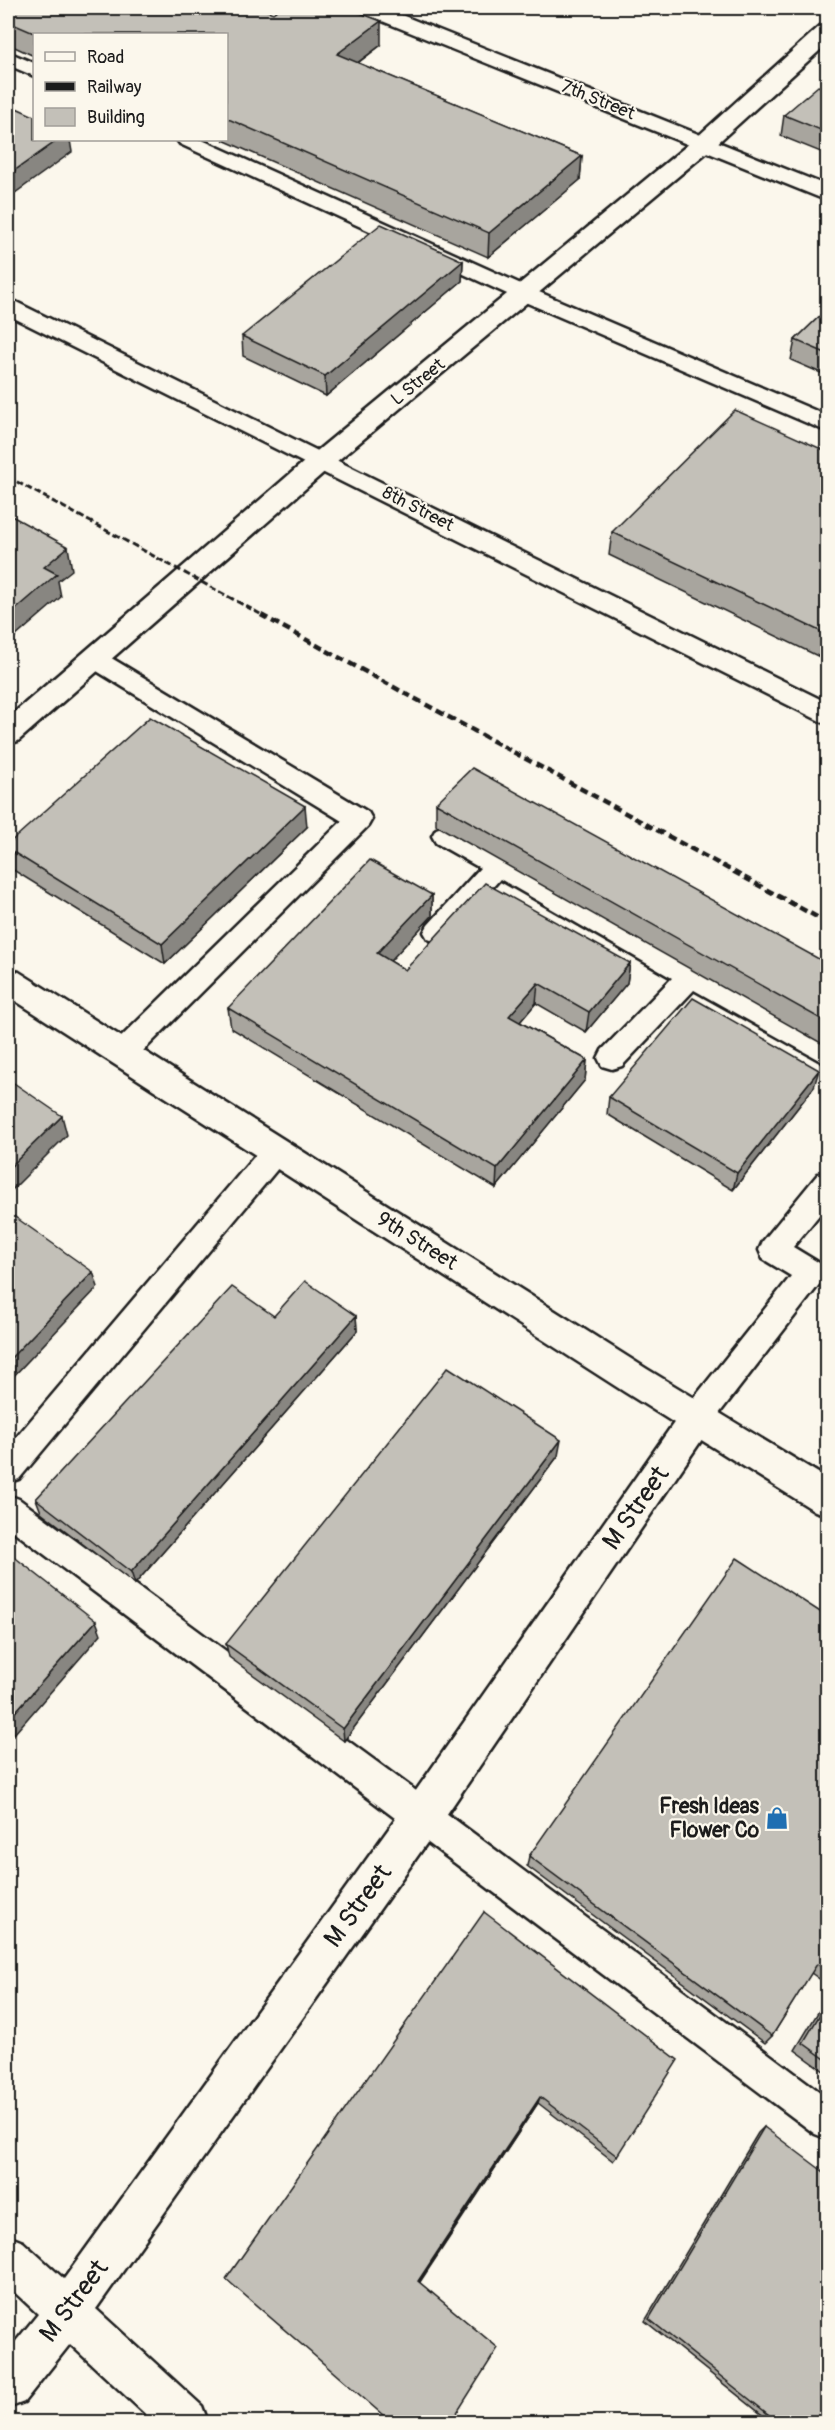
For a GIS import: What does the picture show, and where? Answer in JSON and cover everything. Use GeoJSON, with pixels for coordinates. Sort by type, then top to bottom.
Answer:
{"type":"FeatureCollection","features":[{"type":"Feature","properties":{"kind":"street","name":"7th Street"},"geometry":{"type":"LineString","coordinates":[[367,8],[828,194]]}},
{"type":"Feature","properties":{"kind":"street","name":"L Street"},"geometry":{"type":"LineString","coordinates":[[8,734],[321,461],[525,294],[704,143],[828,31]]}},
{"type":"Feature","properties":{"kind":"street","name":"8th Street"},"geometry":{"type":"LineString","coordinates":[[8,306],[828,715]]}},
{"type":"Feature","properties":{"kind":"street","name":"9th Street"},"geometry":{"type":"LineString","coordinates":[[8,981],[275,1152],[828,1499]]}},
{"type":"Feature","properties":{"kind":"street","name":"M Street"},"geometry":{"type":"LineString","coordinates":[[8,2386],[68,2311],[422,1816],[697,1418]]}},
{"type":"Feature","properties":{"kind":"street"},"geometry":{"type":"LineString","coordinates":[[8,2257],[186,2422]]}},
{"type":"Feature","properties":{"kind":"lane"},"geometry":{"type":"LineString","coordinates":[[8,58],[33,70]]}},
{"type":"Feature","properties":{"kind":"lane"},"geometry":{"type":"LineString","coordinates":[[189,141],[525,294],[828,425]]}},
{"type":"Feature","properties":{"kind":"lane"},"geometry":{"type":"LineString","coordinates":[[95,659],[359,819],[122,1054]]}},
{"type":"Feature","properties":{"kind":"lane"},"geometry":{"type":"LineString","coordinates":[[446,836],[828,1054]]}},
{"type":"Feature","properties":{"kind":"lane"},"geometry":{"type":"LineString","coordinates":[[436,932],[497,866]]}},
{"type":"Feature","properties":{"kind":"lane"},"geometry":{"type":"LineString","coordinates":[[612,1058],[691,976]]}},
{"type":"Feature","properties":{"kind":"lane"},"geometry":{"type":"LineString","coordinates":[[8,1469],[275,1152]]}},
{"type":"Feature","properties":{"kind":"lane"},"geometry":{"type":"LineString","coordinates":[[697,1418],[811,1273],[773,1250],[828,1182]]}},
{"type":"Feature","properties":{"kind":"lane"},"geometry":{"type":"LineString","coordinates":[[8,1509],[828,2121]]}},
{"type":"Feature","properties":{"kind":"building"},"geometry":{"type":"Polygon","coordinates":[[[8,8],[260,8],[273,13],[280,8],[347,8],[381,21],[337,54],[582,156],[489,233],[228,119],[228,33],[34,33],[8,22],[8,8]]]}},
{"type":"Feature","properties":{"kind":"building"},"geometry":{"type":"Polygon","coordinates":[[[818,86],[828,90],[828,133],[784,115],[818,86]]]}},
{"type":"Feature","properties":{"kind":"building"},"geometry":{"type":"Polygon","coordinates":[[[12,106],[33,116],[33,141],[57,141],[8,175],[8,110],[12,106]]]}},
{"type":"Feature","properties":{"kind":"building"},"geometry":{"type":"Polygon","coordinates":[[[381,224],[463,261],[325,376],[242,336],[381,224]]]}},
{"type":"Feature","properties":{"kind":"building"},"geometry":{"type":"Polygon","coordinates":[[[828,308],[828,354],[795,340],[828,308]]]}},
{"type":"Feature","properties":{"kind":"building"},"geometry":{"type":"Polygon","coordinates":[[[735,410],[828,452],[828,635],[612,532],[735,410]]]}},
{"type":"Feature","properties":{"kind":"building"},"geometry":{"type":"Polygon","coordinates":[[[8,514],[68,547],[44,567],[57,574],[8,616],[8,514]]]}},
{"type":"Feature","properties":{"kind":"building"},"geometry":{"type":"Polygon","coordinates":[[[150,717],[305,806],[162,944],[8,849],[8,844],[150,717]]]}},
{"type":"Feature","properties":{"kind":"building"},"geometry":{"type":"Polygon","coordinates":[[[472,768],[828,964],[828,1023],[436,803],[472,768]]]}},
{"type":"Feature","properties":{"kind":"building"},"geometry":{"type":"Polygon","coordinates":[[[370,860],[432,895],[377,953],[405,970],[485,883],[630,963],[589,1012],[538,983],[509,1016],[587,1060],[497,1169],[228,1008],[370,860]]]}},
{"type":"Feature","properties":{"kind":"building"},"geometry":{"type":"Polygon","coordinates":[[[693,998],[819,1070],[737,1173],[609,1097],[693,998]]]}},
{"type":"Feature","properties":{"kind":"building"},"geometry":{"type":"Polygon","coordinates":[[[8,1079],[62,1116],[8,1169],[8,1079]]]}},
{"type":"Feature","properties":{"kind":"building"},"geometry":{"type":"Polygon","coordinates":[[[8,1212],[93,1272],[8,1361],[8,1212]]]}},
{"type":"Feature","properties":{"kind":"building"},"geometry":{"type":"Polygon","coordinates":[[[305,1281],[356,1316],[131,1572],[36,1499],[232,1287],[274,1316],[305,1281]]]}},
{"type":"Feature","properties":{"kind":"building"},"geometry":{"type":"Polygon","coordinates":[[[448,1367],[561,1440],[343,1729],[226,1644],[448,1367]]]}},
{"type":"Feature","properties":{"kind":"building"},"geometry":{"type":"Polygon","coordinates":[[[8,1552],[96,1621],[8,1720],[8,1552]]]}},
{"type":"Feature","properties":{"kind":"building"},"geometry":{"type":"Polygon","coordinates":[[[737,1558],[828,1617],[828,1972],[817,1964],[772,2036],[529,1856],[737,1558]]]}},
{"type":"Feature","properties":{"kind":"building"},"geometry":{"type":"Polygon","coordinates":[[[484,1912],[678,2060],[617,2156],[540,2097],[418,2281],[498,2348],[451,2422],[391,2422],[226,2279],[484,1912]]]}},
{"type":"Feature","properties":{"kind":"building"},"geometry":{"type":"Polygon","coordinates":[[[828,2001],[828,2061],[803,2043],[828,2001]]]}},
{"type":"Feature","properties":{"kind":"building"},"geometry":{"type":"Polygon","coordinates":[[[764,2127],[828,2175],[828,2422],[778,2422],[649,2319],[764,2127]]]}},
{"type":"Feature","properties":{"kind":"railway"},"geometry":{"type":"LineString","coordinates":[[8,477],[264,616]]}},
{"type":"Feature","properties":{"kind":"railway"},"geometry":{"type":"LineString","coordinates":[[261,615],[828,923]]}},
{"type":"Feature","properties":{"kind":"place","name":"Fresh Ideas Flower Co"},"geometry":{"type":"Point","coordinates":[777,1818]}}]}
